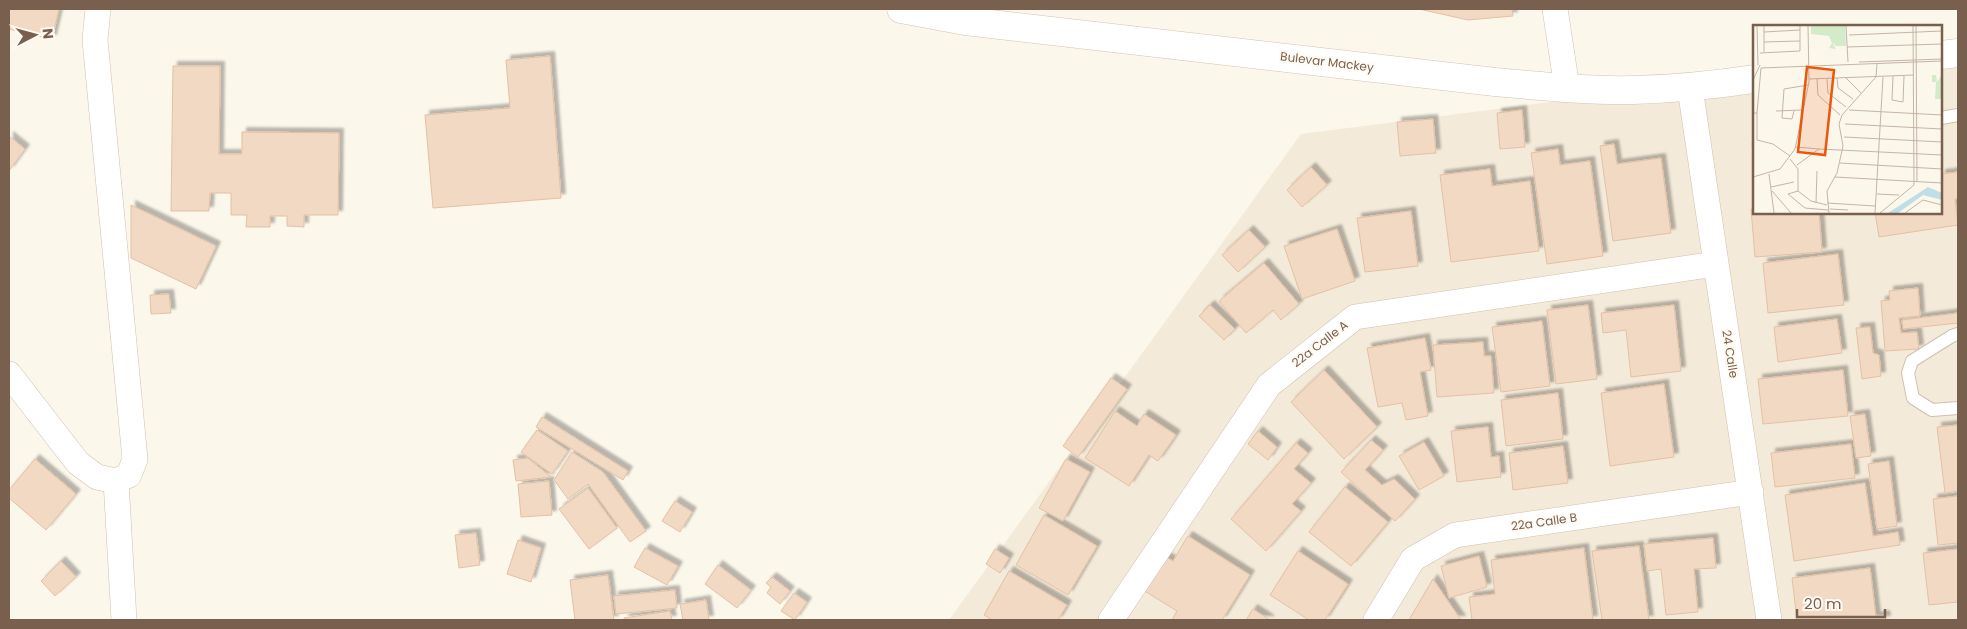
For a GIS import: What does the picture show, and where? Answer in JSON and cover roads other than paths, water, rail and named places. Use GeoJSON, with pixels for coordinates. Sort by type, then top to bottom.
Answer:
{"type":"FeatureCollection","features":[{"type":"Feature","properties":{"kind":"main road","name":"Bulevar Mackey"},"geometry":{"type":"LineString","coordinates":[[901,9],[964,15],[1495,82],[1567,88],[1631,90],[1690,88],[1753,80]]}},
{"type":"Feature","properties":{"kind":"main road"},"geometry":{"type":"LineString","coordinates":[[1942,55],[1958,53]]}},
{"type":"Feature","properties":{"kind":"street"},"geometry":{"type":"LineString","coordinates":[[9,374],[78,463],[97,477],[116,480],[129,475],[135,459],[95,40],[98,9]]}},
{"type":"Feature","properties":{"kind":"street"},"geometry":{"type":"LineString","coordinates":[[1555,9],[1567,88]]}},
{"type":"Feature","properties":{"kind":"street","name":"24 Calle"},"geometry":{"type":"LineString","coordinates":[[1690,88],[1769,620]]}},
{"type":"Feature","properties":{"kind":"street","name":"22a Calle A"},"geometry":{"type":"LineString","coordinates":[[1111,620],[1269,385],[1355,317],[1716,264]]}},
{"type":"Feature","properties":{"kind":"street"},"geometry":{"type":"LineString","coordinates":[[116,480],[124,620]]}},
{"type":"Feature","properties":{"kind":"street","name":"22a Calle B"},"geometry":{"type":"LineString","coordinates":[[1376,620],[1413,559],[1455,535],[1751,492]]}},
{"type":"Feature","properties":{"kind":"lane"},"geometry":{"type":"LineString","coordinates":[[1942,63],[1958,60]]}},
{"type":"Feature","properties":{"kind":"lane"},"geometry":{"type":"LineString","coordinates":[[1942,118],[1958,115]]}},
{"type":"Feature","properties":{"kind":"lane"},"geometry":{"type":"LineString","coordinates":[[1958,334],[1912,361],[1908,373],[1913,398],[1932,410],[1958,408]]}}]}
